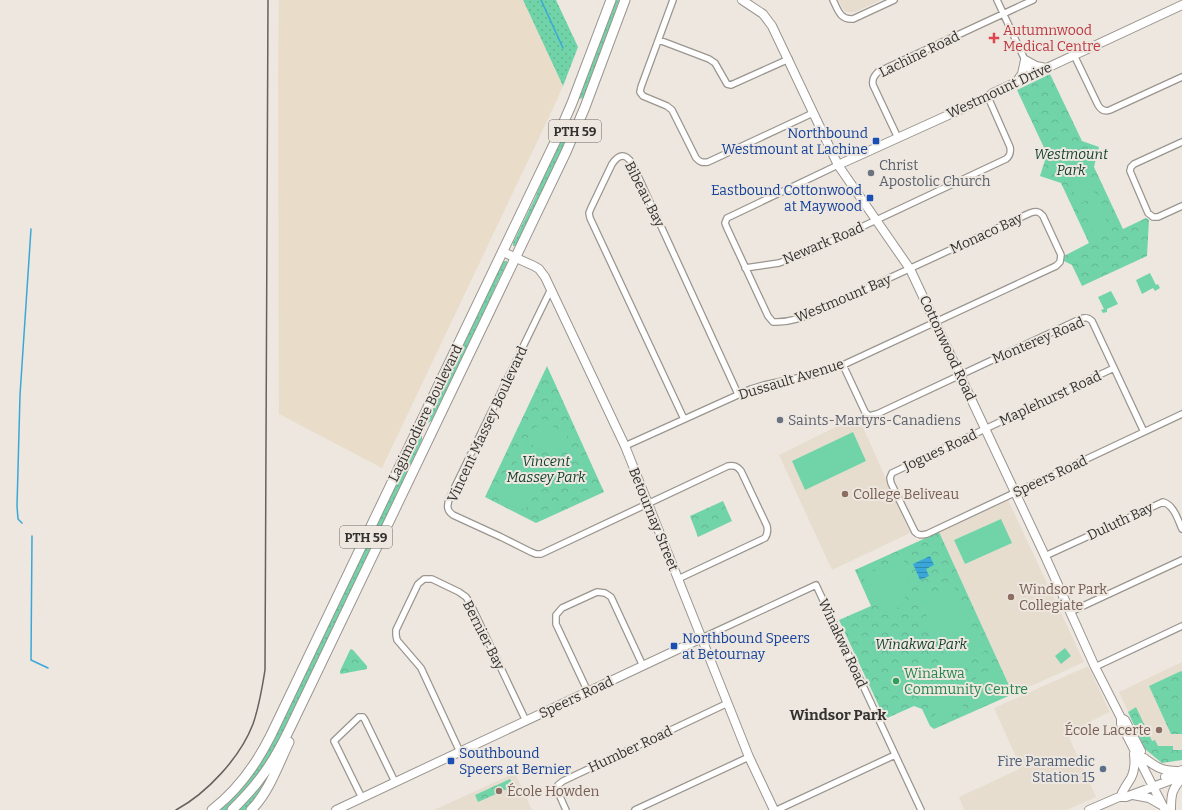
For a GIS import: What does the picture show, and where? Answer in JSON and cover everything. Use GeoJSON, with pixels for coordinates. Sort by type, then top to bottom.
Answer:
{"type":"FeatureCollection","features":[{"type":"Feature","properties":{"kind":"main road","name":"Lagimodiere Boulevard"},"geometry":{"type":"LineString","coordinates":[[212,810],[249,773],[264,750],[533,188],[572,103],[611,0]]}},
{"type":"Feature","properties":{"kind":"main road","name":"Lagimodiere Boulevard"},"geometry":{"type":"LineString","coordinates":[[232,810],[260,780],[283,741],[305,697],[569,146],[625,0]]}},
{"type":"Feature","properties":{"kind":"main road"},"geometry":{"type":"LineString","coordinates":[[420,425],[432,431]]}},
{"type":"Feature","properties":{"kind":"main road"},"geometry":{"type":"LineString","coordinates":[[260,810],[262,797],[300,716],[305,697]]}},
{"type":"Feature","properties":{"kind":"main road"},"geometry":{"type":"LineString","coordinates":[[251,810],[262,797]]}},
{"type":"Feature","properties":{"kind":"street"},"geometry":{"type":"LineString","coordinates":[[673,0],[640,92],[642,96],[667,106],[672,110],[699,162],[708,162],[813,113]]}},
{"type":"Feature","properties":{"kind":"street","name":"Cottonwood Road"},"geometry":{"type":"LineString","coordinates":[[742,0],[762,14],[772,26],[789,59],[838,165],[910,269],[1045,556],[1095,667],[1121,718],[1121,724],[1168,809]]}},
{"type":"Feature","properties":{"kind":"street"},"geometry":{"type":"LineString","coordinates":[[833,0],[842,17],[847,20],[853,19],[894,0]]}},
{"type":"Feature","properties":{"kind":"street"},"geometry":{"type":"LineString","coordinates":[[997,0],[1032,75]]}},
{"type":"Feature","properties":{"kind":"street"},"geometry":{"type":"LineString","coordinates":[[1003,14],[1033,0]]}},
{"type":"Feature","properties":{"kind":"street","name":"Westmount Drive"},"geometry":{"type":"LineString","coordinates":[[838,165],[988,97],[993,93],[1181,4]]}},
{"type":"Feature","properties":{"kind":"street","name":"Lachine Road"},"geometry":{"type":"LineString","coordinates":[[898,138],[873,85],[872,80],[874,75],[1003,14]]}},
{"type":"Feature","properties":{"kind":"street"},"geometry":{"type":"LineString","coordinates":[[659,40],[709,59],[718,67],[727,84],[731,85],[789,59]]}},
{"type":"Feature","properties":{"kind":"street"},"geometry":{"type":"LineString","coordinates":[[1074,55],[1098,105],[1102,110],[1110,110],[1182,77]]}},
{"type":"Feature","properties":{"kind":"street"},"geometry":{"type":"LineString","coordinates":[[1025,60],[1038,67],[1046,68]]}},
{"type":"Feature","properties":{"kind":"street"},"geometry":{"type":"LineString","coordinates":[[1017,82],[1022,74],[1025,60]]}},
{"type":"Feature","properties":{"kind":"street","name":"Newark Road"},"geometry":{"type":"LineString","coordinates":[[745,268],[788,260],[804,254],[1009,157],[1011,152],[1010,147],[988,97]]}},
{"type":"Feature","properties":{"kind":"street"},"geometry":{"type":"LineString","coordinates":[[1182,142],[1134,164],[1131,167],[1130,172],[1148,213],[1154,217],[1158,217],[1182,206]]}},
{"type":"Feature","properties":{"kind":"street","name":"Bibeau Bay"},"geometry":{"type":"LineString","coordinates":[[684,419],[590,218],[589,213],[591,208],[612,164],[615,159],[620,156],[625,156],[632,163],[738,394]]}},
{"type":"Feature","properties":{"kind":"street"},"geometry":{"type":"LineString","coordinates":[[850,182],[851,164],[857,157]]}},
{"type":"Feature","properties":{"kind":"street","name":"Westmount Bay"},"geometry":{"type":"LineString","coordinates":[[838,165],[727,218],[725,223],[727,228],[768,316],[773,322],[801,318],[818,312],[910,269]]}},
{"type":"Feature","properties":{"kind":"street","name":"Monaco Bay"},"geometry":{"type":"LineString","coordinates":[[910,269],[1035,211],[1040,212],[1043,216],[1062,258],[1059,264],[936,322]]}},
{"type":"Feature","properties":{"kind":"street","name":"Betournay Street"},"geometry":{"type":"LineString","coordinates":[[503,252],[539,270],[545,277],[551,289],[625,446],[749,757],[776,810]]}},
{"type":"Feature","properties":{"kind":"street","name":"Vincent Massey Boulevard"},"geometry":{"type":"LineString","coordinates":[[551,289],[450,497],[448,503],[449,512],[501,536],[531,552],[541,554],[648,503]]}},
{"type":"Feature","properties":{"kind":"street","name":"Monterey Road"},"geometry":{"type":"LineString","coordinates":[[960,375],[1084,317],[1089,318],[1092,321],[1144,432]]}},
{"type":"Feature","properties":{"kind":"street","name":"Dussault Avenue"},"geometry":{"type":"LineString","coordinates":[[625,446],[738,394],[764,385],[816,374],[843,365],[936,322]]}},
{"type":"Feature","properties":{"kind":"street"},"geometry":{"type":"LineString","coordinates":[[843,365],[865,412],[869,416],[877,414],[960,375]]}},
{"type":"Feature","properties":{"kind":"street","name":"Maplehurst Road"},"geometry":{"type":"LineString","coordinates":[[985,428],[1114,368]]}},
{"type":"Feature","properties":{"kind":"street","name":"Speers Road"},"geometry":{"type":"LineString","coordinates":[[918,535],[927,534],[1182,414]]}},
{"type":"Feature","properties":{"kind":"street","name":"Jogues Road"},"geometry":{"type":"LineString","coordinates":[[918,535],[913,530],[891,483],[890,478],[892,473],[985,428]]}},
{"type":"Feature","properties":{"kind":"street"},"geometry":{"type":"LineString","coordinates":[[648,503],[733,465],[741,470],[767,526],[768,531],[765,538],[678,579]]}},
{"type":"Feature","properties":{"kind":"street","name":"Duluth Bay"},"geometry":{"type":"LineString","coordinates":[[1045,556],[1163,502],[1168,503],[1172,507],[1182,529]]}},
{"type":"Feature","properties":{"kind":"street"},"geometry":{"type":"LineString","coordinates":[[1070,612],[1182,560]]}},
{"type":"Feature","properties":{"kind":"street","name":"Bernier Bay"},"geometry":{"type":"LineString","coordinates":[[460,752],[421,668],[397,640],[396,630],[418,584],[424,578],[432,579],[466,597],[526,721]]}},
{"type":"Feature","properties":{"kind":"street","name":"Speers Road"},"geometry":{"type":"LineString","coordinates":[[336,810],[816,585]]}},
{"type":"Feature","properties":{"kind":"street","name":"Winakwa Road"},"geometry":{"type":"LineString","coordinates":[[816,585],[921,810]]}},
{"type":"Feature","properties":{"kind":"street"},"geometry":{"type":"LineString","coordinates":[[588,692],[556,624],[556,615],[562,608],[597,592],[605,593],[611,597],[643,666]]}},
{"type":"Feature","properties":{"kind":"street"},"geometry":{"type":"LineString","coordinates":[[1095,667],[1182,626]]}},
{"type":"Feature","properties":{"kind":"street","name":"Humber Road"},"geometry":{"type":"LineString","coordinates":[[566,810],[558,792],[558,785],[563,781],[728,703]]}},
{"type":"Feature","properties":{"kind":"street"},"geometry":{"type":"LineString","coordinates":[[362,798],[334,741],[359,717],[363,717],[365,720],[395,782]]}},
{"type":"Feature","properties":{"kind":"street","name":"Cottonwood Road"},"geometry":{"type":"LineString","coordinates":[[1121,718],[1126,720],[1144,758],[1154,784]]}},
{"type":"Feature","properties":{"kind":"street"},"geometry":{"type":"LineString","coordinates":[[1121,795],[1134,771],[1134,749]]}},
{"type":"Feature","properties":{"kind":"street"},"geometry":{"type":"LineString","coordinates":[[776,810],[895,755]]}},
{"type":"Feature","properties":{"kind":"street"},"geometry":{"type":"LineString","coordinates":[[635,810],[749,757]]}},
{"type":"Feature","properties":{"kind":"street"},"geometry":{"type":"LineString","coordinates":[[1144,758],[1156,767],[1181,774]]}},
{"type":"Feature","properties":{"kind":"street"},"geometry":{"type":"LineString","coordinates":[[1089,810],[1121,795],[1181,774]]}},
{"type":"Feature","properties":{"kind":"street"},"geometry":{"type":"LineString","coordinates":[[1133,795],[1149,798],[1168,809],[1174,787],[1181,774]]}},
{"type":"Feature","properties":{"kind":"street"},"geometry":{"type":"LineString","coordinates":[[1121,795],[1126,797],[1133,795],[1154,784]]}},
{"type":"Feature","properties":{"kind":"shaded area"},"geometry":{"type":"Polygon","coordinates":[[[279,0],[523,0],[563,86],[382,468],[279,414],[279,0]]]}},
{"type":"Feature","properties":{"kind":"shaded area"},"geometry":{"type":"Polygon","coordinates":[[[838,0],[881,0],[855,12],[845,12],[838,0]]]}},
{"type":"Feature","properties":{"kind":"shaded area","name":"College Beliveau"},"geometry":{"type":"Polygon","coordinates":[[[858,416],[910,533],[832,570],[779,455],[858,416]]]}},
{"type":"Feature","properties":{"kind":"shaded area","name":"Windsor Park Collegiate"},"geometry":{"type":"Polygon","coordinates":[[[1008,500],[1084,662],[1013,694],[939,532],[1008,500]]]}},
{"type":"Feature","properties":{"kind":"shaded area","name":"École Lacerte"},"geometry":{"type":"Polygon","coordinates":[[[1182,662],[1182,760],[1162,763],[1145,749],[1119,692],[1182,662]]]}},
{"type":"Feature","properties":{"kind":"shaded area"},"geometry":{"type":"Polygon","coordinates":[[[1088,666],[1110,712],[1067,733],[1096,797],[1067,810],[964,810],[959,797],[1021,768],[994,708],[1088,666]]]}},
{"type":"Feature","properties":{"kind":"shaded area","name":"École Howden"},"geometry":{"type":"Polygon","coordinates":[[[515,773],[532,810],[434,810],[515,773]]]}},
{"type":"Feature","properties":{"kind":"green space"},"geometry":{"type":"Polygon","coordinates":[[[523,0],[556,0],[578,47],[563,86],[523,0]]]}},
{"type":"Feature","properties":{"kind":"green space"},"geometry":{"type":"Polygon","coordinates":[[[614,0],[619,0],[608,34],[585,97],[580,99],[578,98],[614,0]]]}},
{"type":"Feature","properties":{"kind":"green space","name":"Westmount Park"},"geometry":{"type":"Polygon","coordinates":[[[1050,74],[1082,141],[1099,147],[1094,167],[1123,229],[1146,218],[1149,220],[1147,256],[1082,286],[1072,265],[1064,261],[1064,256],[1089,243],[1061,183],[1040,176],[1047,154],[1017,90],[1050,74]]]}},
{"type":"Feature","properties":{"kind":"green space"},"geometry":{"type":"Polygon","coordinates":[[[567,122],[570,124],[570,128],[556,165],[521,238],[515,246],[513,246],[513,243],[535,198],[567,122]]]}},
{"type":"Feature","properties":{"kind":"green space"},"geometry":{"type":"Polygon","coordinates":[[[1069,134],[1082,161],[1063,170],[1050,143],[1069,134]]]}},
{"type":"Feature","properties":{"kind":"green space"},"geometry":{"type":"Polygon","coordinates":[[[1087,175],[1096,196],[1079,204],[1070,183],[1087,175]]]}},
{"type":"Feature","properties":{"kind":"green space"},"geometry":{"type":"Polygon","coordinates":[[[1100,206],[1109,227],[1094,234],[1084,213],[1100,206]]]}},
{"type":"Feature","properties":{"kind":"green space"},"geometry":{"type":"Polygon","coordinates":[[[504,261],[507,261],[507,263],[479,325],[434,419],[426,424],[425,423],[498,268],[504,261]]]}},
{"type":"Feature","properties":{"kind":"green space"},"geometry":{"type":"Polygon","coordinates":[[[1150,273],[1156,285],[1158,284],[1160,288],[1155,291],[1153,288],[1142,294],[1136,280],[1150,273]]]}},
{"type":"Feature","properties":{"kind":"green space"},"geometry":{"type":"Polygon","coordinates":[[[1111,291],[1118,304],[1107,309],[1107,312],[1103,313],[1101,310],[1104,309],[1098,297],[1111,291]]]}},
{"type":"Feature","properties":{"kind":"green space","name":"Vincent Massey Park"},"geometry":{"type":"Polygon","coordinates":[[[547,366],[604,492],[536,523],[485,497],[547,366]]]}},
{"type":"Feature","properties":{"kind":"green space"},"geometry":{"type":"Polygon","coordinates":[[[541,419],[568,435],[555,457],[528,442],[541,419]]]}},
{"type":"Feature","properties":{"kind":"green space"},"geometry":{"type":"Polygon","coordinates":[[[853,432],[866,461],[805,490],[792,461],[853,432]]]}},
{"type":"Feature","properties":{"kind":"green space"},"geometry":{"type":"Polygon","coordinates":[[[420,433],[422,434],[422,440],[397,496],[283,734],[263,770],[238,799],[227,810],[216,810],[244,783],[420,433]]]}},
{"type":"Feature","properties":{"kind":"green space"},"geometry":{"type":"Polygon","coordinates":[[[525,446],[552,461],[540,483],[513,469],[525,446]]]}},
{"type":"Feature","properties":{"kind":"green space"},"geometry":{"type":"Polygon","coordinates":[[[509,473],[538,489],[525,510],[497,494],[509,473]]]}},
{"type":"Feature","properties":{"kind":"green space"},"geometry":{"type":"Polygon","coordinates":[[[723,501],[732,521],[698,537],[690,516],[723,501]]]}},
{"type":"Feature","properties":{"kind":"green space"},"geometry":{"type":"Polygon","coordinates":[[[1001,519],[1012,543],[965,564],[954,540],[1001,519]]]}},
{"type":"Feature","properties":{"kind":"green space","name":"Winakwa Park"},"geometry":{"type":"Polygon","coordinates":[[[939,532],[1013,694],[934,729],[930,726],[922,709],[914,706],[885,719],[839,620],[871,606],[855,570],[939,532]]]}},
{"type":"Feature","properties":{"kind":"green space"},"geometry":{"type":"Polygon","coordinates":[[[904,561],[908,588],[904,600],[892,612],[883,615],[863,583],[867,573],[904,561]]]}},
{"type":"Feature","properties":{"kind":"green space"},"geometry":{"type":"Polygon","coordinates":[[[953,584],[984,652],[950,668],[919,599],[953,584]]]}},
{"type":"Feature","properties":{"kind":"green space"},"geometry":{"type":"Polygon","coordinates":[[[1065,648],[1071,656],[1061,664],[1055,656],[1065,648]]]}},
{"type":"Feature","properties":{"kind":"green space"},"geometry":{"type":"Polygon","coordinates":[[[351,649],[367,666],[367,669],[341,674],[340,671],[351,649]]]}},
{"type":"Feature","properties":{"kind":"green space"},"geometry":{"type":"Polygon","coordinates":[[[994,668],[1005,693],[1003,697],[979,708],[973,693],[973,683],[980,676],[994,668]]]}},
{"type":"Feature","properties":{"kind":"green space"},"geometry":{"type":"Polygon","coordinates":[[[1181,671],[1182,734],[1171,734],[1149,686],[1181,671]]]}},
{"type":"Feature","properties":{"kind":"green space"},"geometry":{"type":"Polygon","coordinates":[[[942,687],[954,691],[961,700],[964,708],[938,720],[926,693],[932,689],[942,687]]]}},
{"type":"Feature","properties":{"kind":"green space"},"geometry":{"type":"Polygon","coordinates":[[[1136,707],[1152,741],[1155,740],[1158,746],[1173,746],[1173,750],[1182,750],[1182,760],[1162,763],[1145,749],[1128,712],[1136,707]]]}},
{"type":"Feature","properties":{"kind":"green space"},"geometry":{"type":"Polygon","coordinates":[[[276,761],[267,784],[248,810],[236,810],[276,761]]]}},
{"type":"Feature","properties":{"kind":"green space"},"geometry":{"type":"Polygon","coordinates":[[[510,779],[514,786],[478,802],[475,795],[510,779]]]}},
{"type":"Feature","properties":{"kind":"water"},"geometry":{"type":"Polygon","coordinates":[[[930,556],[934,565],[926,569],[929,576],[920,580],[913,564],[930,556]]]}},
{"type":"Feature","properties":{"kind":"waterway"},"geometry":{"type":"LineString","coordinates":[[541,0],[563,48]]}},
{"type":"Feature","properties":{"kind":"waterway"},"geometry":{"type":"LineString","coordinates":[[22,523],[18,519],[17,506],[20,395],[31,229]]}},
{"type":"Feature","properties":{"kind":"waterway"},"geometry":{"type":"LineString","coordinates":[[32,536],[31,660],[48,668]]}},
{"type":"Feature","properties":{"kind":"railway"},"geometry":{"type":"LineString","coordinates":[[176,810],[188,803],[211,784],[231,762],[240,749],[255,718],[265,670],[268,0]]}},
{"type":"Feature","properties":{"kind":"place","name":"Autumnwood Medical Centre"},"geometry":{"type":"Point","coordinates":[994,38]}},
{"type":"Feature","properties":{"kind":"place","name":"Northbound Westmount at Lachine"},"geometry":{"type":"Point","coordinates":[876,141]}},
{"type":"Feature","properties":{"kind":"place","name":"Christ Apostolic Church"},"geometry":{"type":"Point","coordinates":[871,173]}},
{"type":"Feature","properties":{"kind":"place","name":"Eastbound Cottonwood at Maywood"},"geometry":{"type":"Point","coordinates":[870,198]}},
{"type":"Feature","properties":{"kind":"place","name":"Saints-Martyrs-Canadiens"},"geometry":{"type":"Point","coordinates":[780,420]}},
{"type":"Feature","properties":{"kind":"place","name":"College Beliveau"},"geometry":{"type":"Point","coordinates":[845,494]}},
{"type":"Feature","properties":{"kind":"place","name":"Windsor Park Collegiate"},"geometry":{"type":"Point","coordinates":[1011,597]}},
{"type":"Feature","properties":{"kind":"place","name":"Northbound Speers at Betournay"},"geometry":{"type":"Point","coordinates":[674,646]}},
{"type":"Feature","properties":{"kind":"place","name":"Winakwa Community Centre"},"geometry":{"type":"Point","coordinates":[896,681]}},
{"type":"Feature","properties":{"kind":"place","name":"École Lacerte"},"geometry":{"type":"Point","coordinates":[1159,730]}},
{"type":"Feature","properties":{"kind":"place","name":"Southbound Speers at Bernier"},"geometry":{"type":"Point","coordinates":[451,761]}},
{"type":"Feature","properties":{"kind":"place","name":"Fire Paramedic Station 15"},"geometry":{"type":"Point","coordinates":[1103,769]}},
{"type":"Feature","properties":{"kind":"place","name":"École Howden"},"geometry":{"type":"Point","coordinates":[499,791]}},
{"type":"Feature","properties":{"kind":"district","name":"Windsor Park"},"geometry":{"type":"Point","coordinates":[838,715]}}]}
